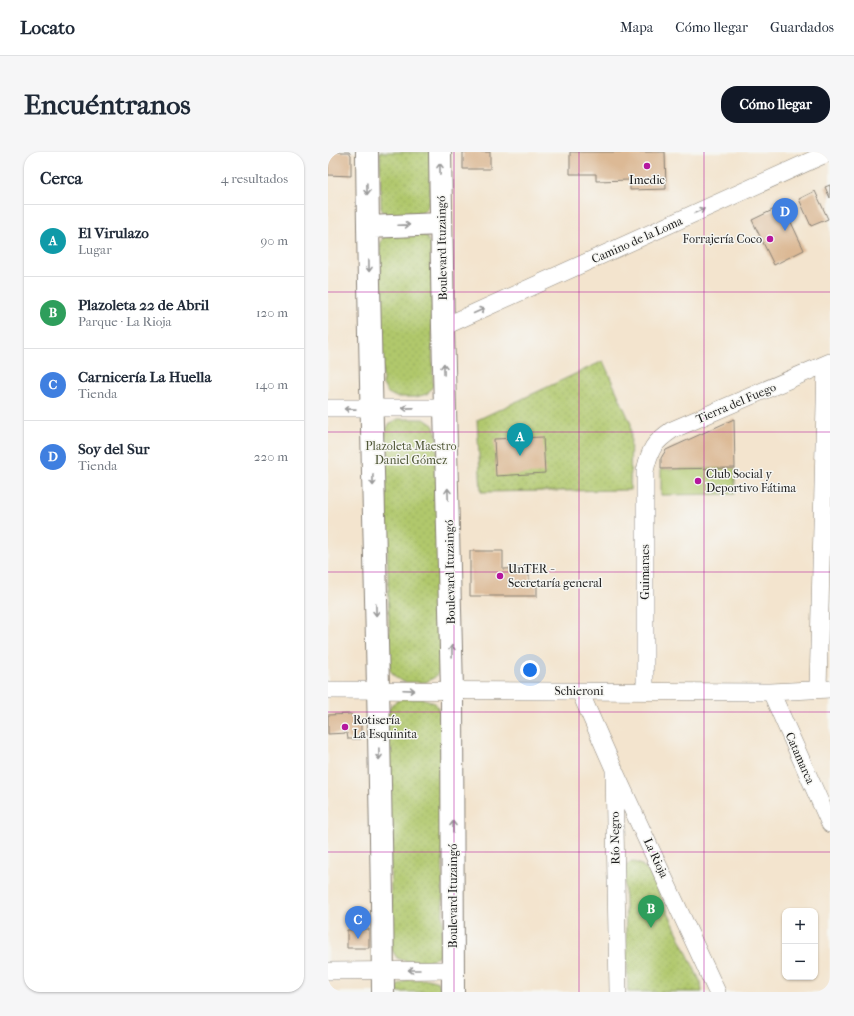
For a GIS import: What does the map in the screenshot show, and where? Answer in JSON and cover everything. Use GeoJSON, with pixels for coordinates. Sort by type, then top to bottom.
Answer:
{"type":"FeatureCollection","features":[{"type":"Feature","properties":{"kind":"main road"},"geometry":{"type":"LineString","coordinates":[[367,152],[383,992]]}},
{"type":"Feature","properties":{"kind":"main road","name":"Boulevard Ituzaingó"},"geometry":{"type":"LineString","coordinates":[[440,152],[452,690],[453,992]]}},
{"type":"Feature","properties":{"kind":"main road"},"geometry":{"type":"LineString","coordinates":[[368,227],[441,224]]}},
{"type":"Feature","properties":{"kind":"street","name":"Camino de la Loma"},"geometry":{"type":"LineString","coordinates":[[443,328],[830,152]]}},
{"type":"Feature","properties":{"kind":"street"},"geometry":{"type":"LineString","coordinates":[[824,689],[828,363]]}},
{"type":"Feature","properties":{"kind":"street","name":"Tierra del Fuego"},"geometry":{"type":"LineString","coordinates":[[649,454],[658,440],[672,430],[828,363]]}},
{"type":"Feature","properties":{"kind":"street"},"geometry":{"type":"LineString","coordinates":[[328,408],[445,408]]}},
{"type":"Feature","properties":{"kind":"street","name":"Guimaraes"},"geometry":{"type":"LineString","coordinates":[[644,691],[645,471],[649,454]]}},
{"type":"Feature","properties":{"kind":"street","name":"Schieroni"},"geometry":{"type":"LineString","coordinates":[[328,690],[378,689],[580,692],[771,692],[824,689]]}},
{"type":"Feature","properties":{"kind":"street","name":"Río Negro"},"geometry":{"type":"LineString","coordinates":[[580,692],[614,769],[618,992]]}},
{"type":"Feature","properties":{"kind":"street","name":"Catamarca"},"geometry":{"type":"LineString","coordinates":[[771,692],[830,824]]}},
{"type":"Feature","properties":{"kind":"street","name":"La Rioja"},"geometry":{"type":"LineString","coordinates":[[614,769],[717,992]]}},
{"type":"Feature","properties":{"kind":"street"},"geometry":{"type":"LineString","coordinates":[[328,971],[453,970]]}},
{"type":"Feature","properties":{"kind":"green space"},"geometry":{"type":"Polygon","coordinates":[[[380,152],[430,152],[430,200],[427,208],[422,213],[414,216],[391,217],[384,214],[381,208],[380,152]]]}},
{"type":"Feature","properties":{"kind":"green space"},"geometry":{"type":"Polygon","coordinates":[[[416,232],[426,236],[431,246],[433,386],[427,394],[416,397],[396,397],[388,393],[383,385],[380,245],[383,237],[416,232]]]}},
{"type":"Feature","properties":{"kind":"green space"},"geometry":{"type":"Polygon","coordinates":[[[603,361],[631,424],[630,490],[481,492],[477,420],[603,361]]]}},
{"type":"Feature","properties":{"kind":"green space","name":"Plazoleta Maestro Daniel Gómez"},"geometry":{"type":"Polygon","coordinates":[[[398,419],[424,419],[433,425],[437,434],[441,669],[435,677],[426,682],[404,682],[396,678],[390,670],[385,433],[389,424],[398,419]]]}},
{"type":"Feature","properties":{"kind":"green space","name":"Club Social y Deportivo Fátima"},"geometry":{"type":"Polygon","coordinates":[[[735,468],[735,494],[661,495],[661,469],[735,468]]]}},
{"type":"Feature","properties":{"kind":"green space"},"geometry":{"type":"Polygon","coordinates":[[[402,699],[425,699],[435,703],[442,713],[443,949],[438,957],[428,961],[405,961],[397,958],[392,950],[387,713],[392,704],[402,699]]]}},
{"type":"Feature","properties":{"kind":"green space"},"geometry":{"type":"Polygon","coordinates":[[[633,861],[643,866],[650,874],[701,983],[702,992],[628,992],[624,872],[627,865],[633,861]]]}},
{"type":"Feature","properties":{"kind":"green space"},"geometry":{"type":"Polygon","coordinates":[[[428,979],[438,982],[443,992],[395,992],[399,984],[408,980],[428,979]]]}},
{"type":"Feature","properties":{"kind":"building"},"geometry":{"type":"Polygon","coordinates":[[[328,152],[349,152],[351,155],[351,176],[328,175],[328,152]]]}},
{"type":"Feature","properties":{"kind":"building"},"geometry":{"type":"Polygon","coordinates":[[[463,152],[490,152],[490,169],[463,169],[463,152]]]}},
{"type":"Feature","properties":{"kind":"building"},"geometry":{"type":"Polygon","coordinates":[[[570,152],[665,152],[666,189],[630,190],[630,180],[596,181],[596,174],[570,174],[570,152]]]}},
{"type":"Feature","properties":{"kind":"building"},"geometry":{"type":"Polygon","coordinates":[[[830,185],[830,198],[825,187],[830,185]]]}},
{"type":"Feature","properties":{"kind":"building"},"geometry":{"type":"Polygon","coordinates":[[[815,191],[828,219],[811,226],[799,199],[815,191]]]}},
{"type":"Feature","properties":{"kind":"building"},"geometry":{"type":"Polygon","coordinates":[[[783,205],[804,250],[774,265],[752,220],[783,205]]]}},
{"type":"Feature","properties":{"kind":"building"},"geometry":{"type":"Polygon","coordinates":[[[734,419],[735,468],[661,469],[661,458],[666,450],[734,419]]]}},
{"type":"Feature","properties":{"kind":"building"},"geometry":{"type":"Polygon","coordinates":[[[543,437],[545,473],[496,476],[494,439],[543,437]]]}},
{"type":"Feature","properties":{"kind":"building","name":"UnTER - Secretaría general"},"geometry":{"type":"Polygon","coordinates":[[[470,551],[503,551],[503,569],[529,568],[529,583],[537,583],[537,596],[470,596],[470,551]]]}},
{"type":"Feature","properties":{"kind":"building","name":"Rotisería La Esquinita"},"geometry":{"type":"Polygon","coordinates":[[[350,714],[361,721],[361,739],[348,739],[347,733],[328,734],[328,715],[350,714]]]}},
{"type":"Feature","properties":{"kind":"building"},"geometry":{"type":"Polygon","coordinates":[[[369,929],[369,948],[347,948],[347,930],[369,929]]]}},
{"type":"Feature","properties":{"kind":"place","name":"Imedic"},"geometry":{"type":"Point","coordinates":[647,166]}},
{"type":"Feature","properties":{"kind":"place","name":"Soy del Sur"},"geometry":{"type":"Point","coordinates":[785,231]}},
{"type":"Feature","properties":{"kind":"place","name":"Forrajería Coco"},"geometry":{"type":"Point","coordinates":[770,239]}},
{"type":"Feature","properties":{"kind":"place","name":"El Virulazo"},"geometry":{"type":"Point","coordinates":[520,456]}},
{"type":"Feature","properties":{"kind":"place","name":"Club Social y Deportivo Fátima"},"geometry":{"type":"Point","coordinates":[698,481]}},
{"type":"Feature","properties":{"kind":"place","name":"UnTER - Secretaría general"},"geometry":{"type":"Point","coordinates":[500,576]}},
{"type":"Feature","properties":{"kind":"place","name":"Rotisería La Esquinita"},"geometry":{"type":"Point","coordinates":[345,727]}},
{"type":"Feature","properties":{"kind":"place","name":"Plazoleta 22 de Abril"},"geometry":{"type":"Point","coordinates":[651,928]}},
{"type":"Feature","properties":{"kind":"place","name":"Carnicería La Huella"},"geometry":{"type":"Point","coordinates":[358,939]}}]}
